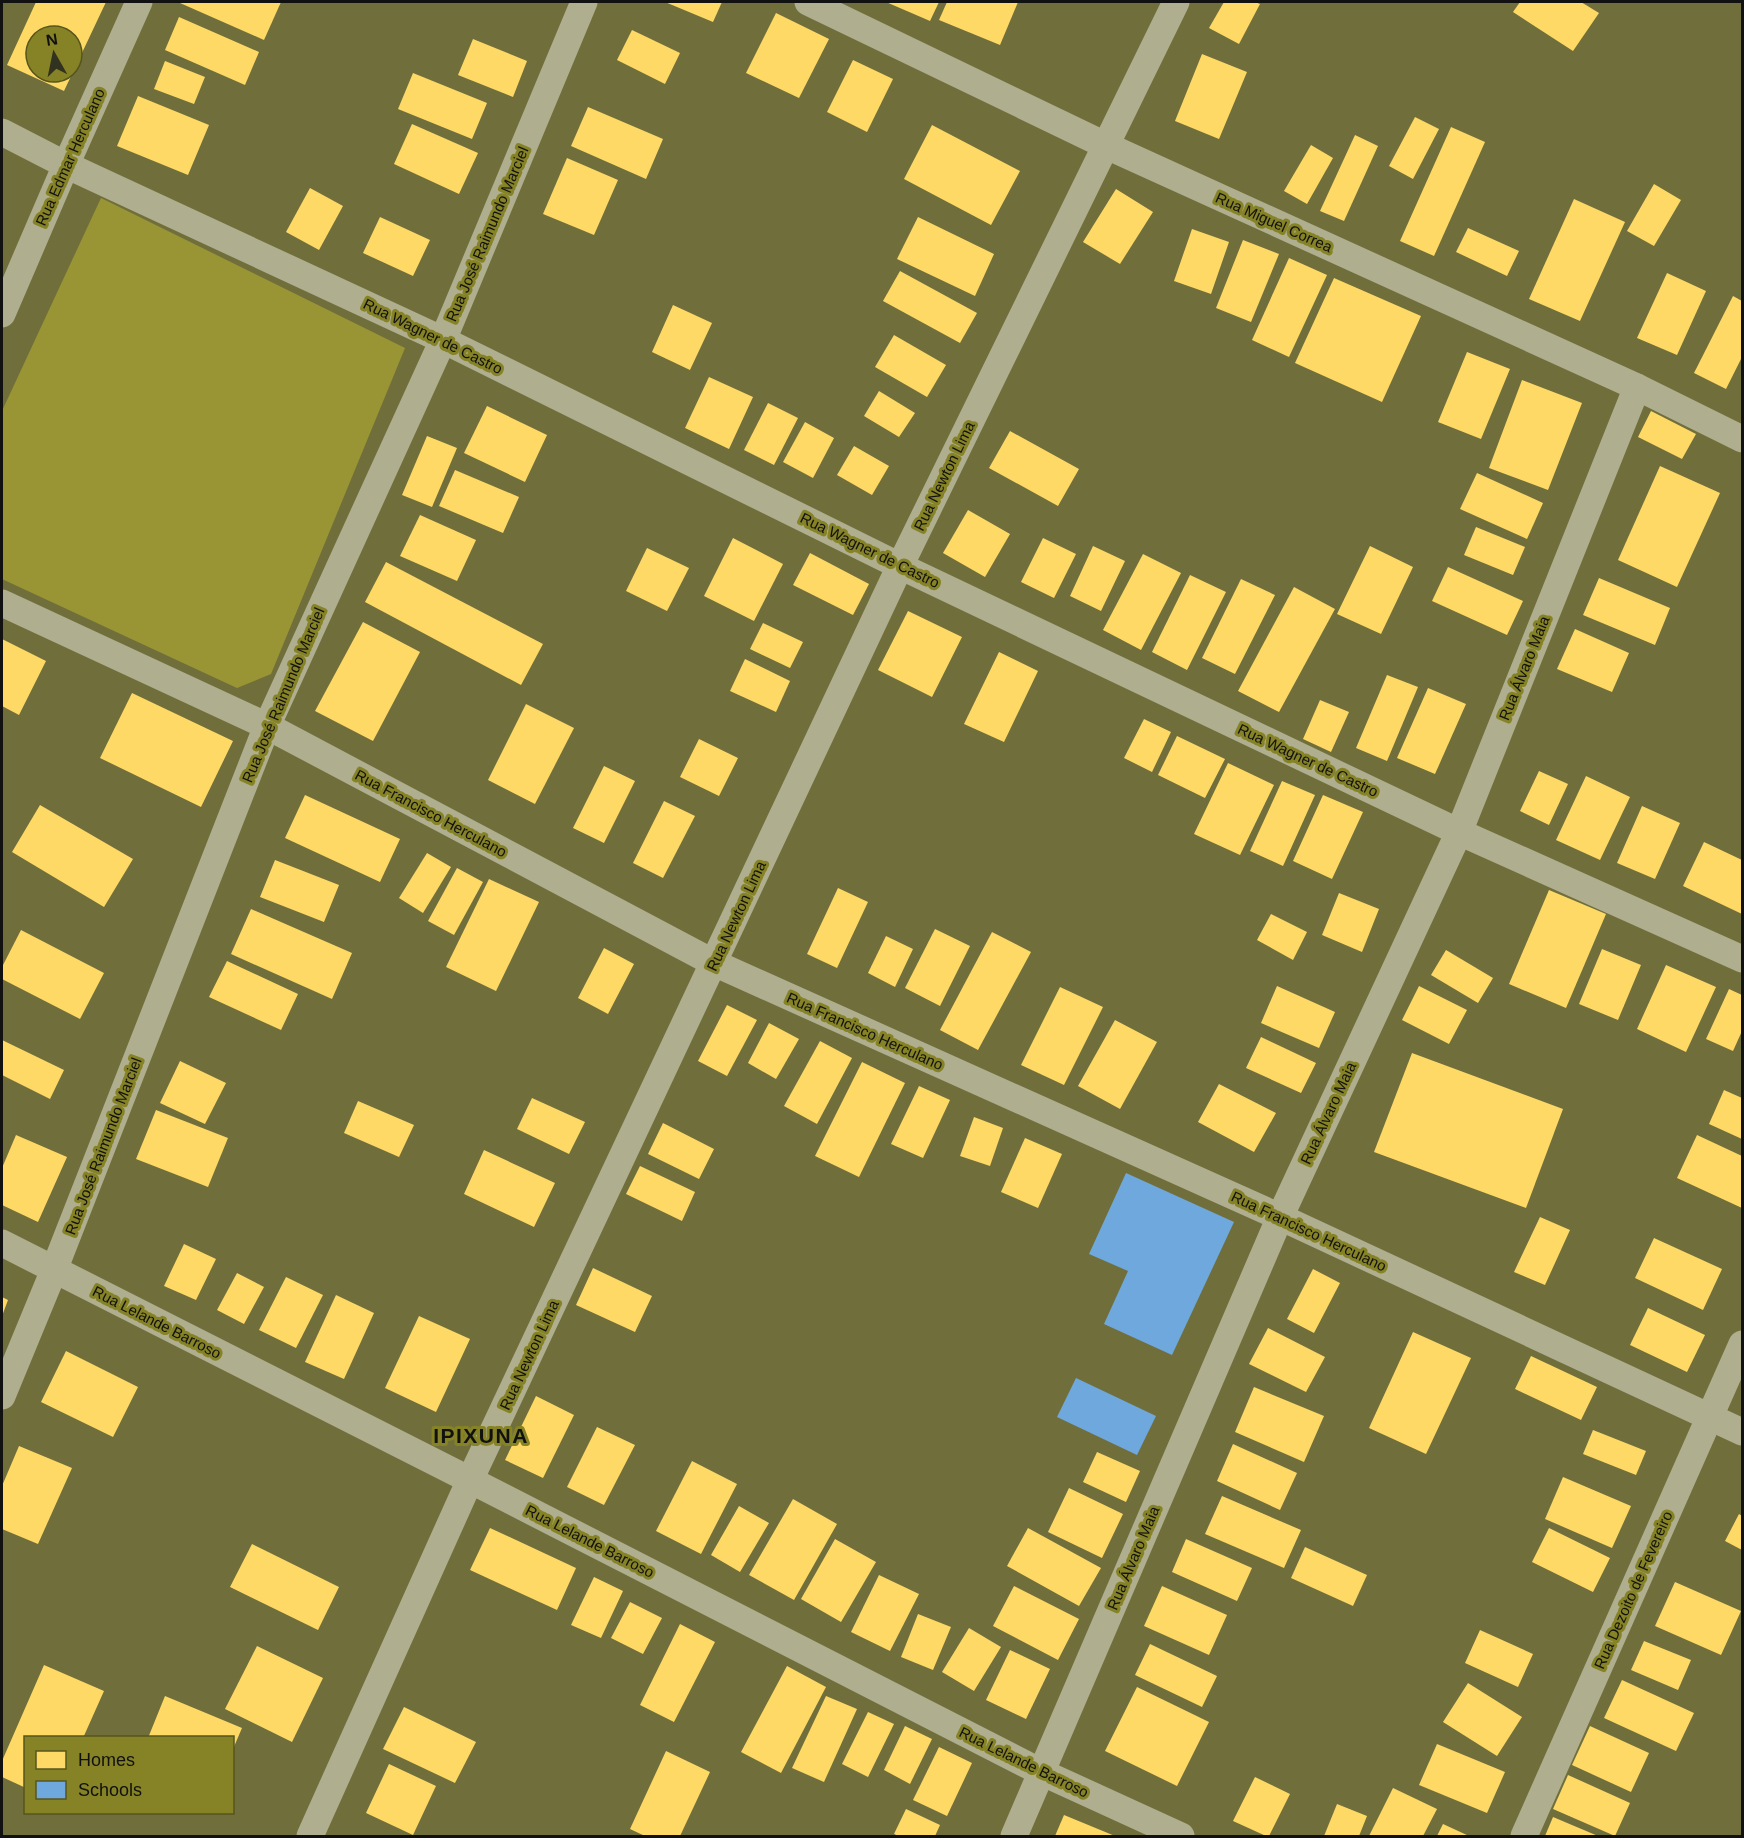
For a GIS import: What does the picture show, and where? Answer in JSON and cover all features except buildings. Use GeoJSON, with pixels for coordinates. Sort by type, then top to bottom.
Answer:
{"type":"FeatureCollection","features":[{"type":"Feature","properties":{"kind":"street","name":"Rua Edmar Herculano"},"geometry":{"type":"LineString","coordinates":[[2,314],[140,2]]}},
{"type":"Feature","properties":{"kind":"street","name":"Rua José Raimundo Marciel"},"geometry":{"type":"LineString","coordinates":[[2,1396],[54,1270],[267,726],[443,340],[584,2]]}},
{"type":"Feature","properties":{"kind":"street","name":"Rua Miguel Correa"},"geometry":{"type":"LineString","coordinates":[[808,2],[1107,146],[1637,387],[1743,439]]}},
{"type":"Feature","properties":{"kind":"street","name":"Rua Newton Lima"},"geometry":{"type":"LineString","coordinates":[[310,1836],[470,1480],[900,566],[1176,2]]}},
{"type":"Feature","properties":{"kind":"street","name":"Rua Wagner de Castro"},"geometry":{"type":"LineString","coordinates":[[2,132],[66,165],[443,340],[900,566],[1459,832],[1743,959]]}},
{"type":"Feature","properties":{"kind":"street","name":"Rua Álvaro Maia"},"geometry":{"type":"LineString","coordinates":[[1014,1836],[1280,1217],[1459,832],[1637,387]]}},
{"type":"Feature","properties":{"kind":"street","name":"Rua Francisco Herculano"},"geometry":{"type":"LineString","coordinates":[[2,603],[267,726],[714,963],[1280,1217],[1743,1432]]}},
{"type":"Feature","properties":{"kind":"street","name":"Rua Lelande Barroso"},"geometry":{"type":"LineString","coordinates":[[2,1243],[1041,1772],[1181,1836]]}},
{"type":"Feature","properties":{"kind":"street","name":"Rua Dezoito de Fevereiro"},"geometry":{"type":"LineString","coordinates":[[1524,1836],[1743,1344]]}},
{"type":"Feature","properties":{"kind":"shaded area"},"geometry":{"type":"Polygon","coordinates":[[[101,198],[405,348],[271,674],[237,688],[2,579],[2,411],[101,198]]]}},
{"type":"Feature","properties":{"kind":"district","name":"IPIXUNA"},"geometry":{"type":"Point","coordinates":[481,1435]}}]}
